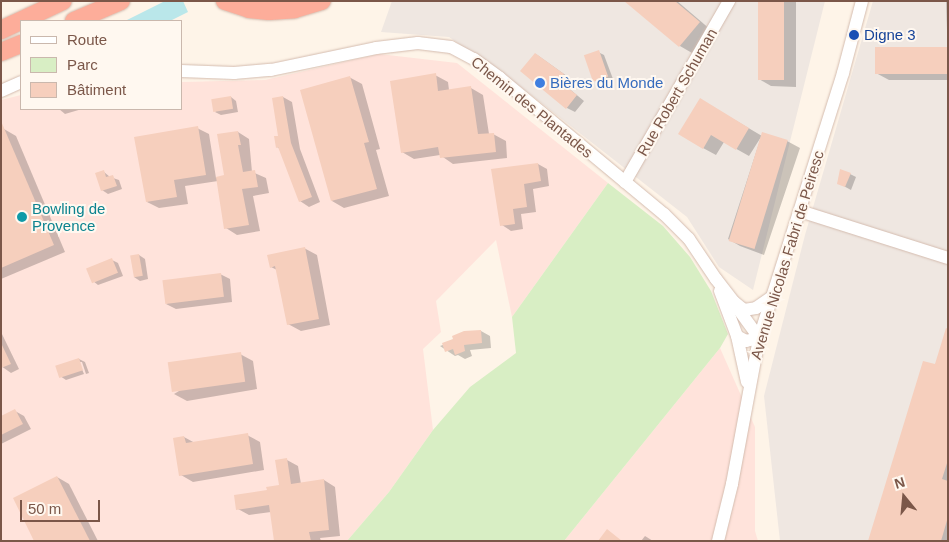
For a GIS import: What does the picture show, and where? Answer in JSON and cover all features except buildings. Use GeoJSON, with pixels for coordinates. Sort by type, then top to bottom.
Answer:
{"type":"FeatureCollection","features":[{"type":"Feature","properties":{"kind":"highway"},"geometry":{"type":"LineString","coordinates":[[22,20],[63,1]]}},
{"type":"Feature","properties":{"kind":"highway"},"geometry":{"type":"LineString","coordinates":[[69,20],[106,1]]}},
{"type":"Feature","properties":{"kind":"highway"},"geometry":{"type":"LineString","coordinates":[[76,20],[121,1]]}},
{"type":"Feature","properties":{"kind":"highway"},"geometry":{"type":"LineString","coordinates":[[226,1],[249,9],[269,11],[295,9],[322,1]]}},
{"type":"Feature","properties":{"kind":"highway"},"geometry":{"type":"LineString","coordinates":[[1,30],[20,21]]}},
{"type":"Feature","properties":{"kind":"highway"},"geometry":{"type":"LineString","coordinates":[[1,52],[20,44]]}},
{"type":"Feature","properties":{"kind":"street","name":"Rue Robert Schuman"},"geometry":{"type":"LineString","coordinates":[[626,182],[729,1]]}},
{"type":"Feature","properties":{"kind":"street","name":"Avenue Nicolas Fabri de Peiresc"},"geometry":{"type":"LineString","coordinates":[[718,541],[732,484],[759,338],[843,73],[862,1]]}},
{"type":"Feature","properties":{"kind":"street","name":"Chemin des Plantades"},"geometry":{"type":"LineString","coordinates":[[182,71],[226,73],[271,70],[376,48],[418,43],[451,47],[474,58],[500,78],[664,214],[689,239],[716,279]]}},
{"type":"Feature","properties":{"kind":"street"},"geometry":{"type":"LineString","coordinates":[[1,91],[20,82]]}},
{"type":"Feature","properties":{"kind":"street"},"geometry":{"type":"LineString","coordinates":[[800,211],[948,258]]}},
{"type":"Feature","properties":{"kind":"street"},"geometry":{"type":"LineString","coordinates":[[716,279],[759,338],[746,341],[737,336]]}},
{"type":"Feature","properties":{"kind":"street"},"geometry":{"type":"LineString","coordinates":[[716,279],[737,336],[749,391]]}},
{"type":"Feature","properties":{"kind":"street"},"geometry":{"type":"LineString","coordinates":[[734,302],[744,310],[756,308],[772,296]]}},
{"type":"Feature","properties":{"kind":"shaded area"},"geometry":{"type":"Polygon","coordinates":[[[392,1],[825,1],[753,290],[719,267],[687,217],[526,91],[449,37],[381,32],[392,1]]]}},
{"type":"Feature","properties":{"kind":"shaded area"},"geometry":{"type":"Polygon","coordinates":[[[873,1],[948,1],[948,541],[780,541],[764,396],[805,235],[873,1]]]}},
{"type":"Feature","properties":{"kind":"shaded area"},"geometry":{"type":"Polygon","coordinates":[[[379,54],[457,63],[608,183],[512,317],[496,240],[436,301],[441,332],[423,349],[433,430],[389,492],[347,541],[1,541],[1,100],[20,95],[20,110],[182,110],[182,82],[265,80],[379,54]]]}},
{"type":"Feature","properties":{"kind":"shaded area"},"geometry":{"type":"Polygon","coordinates":[[[720,348],[755,427],[755,531],[758,541],[564,541],[720,348]]]}},
{"type":"Feature","properties":{"kind":"green space"},"geometry":{"type":"Polygon","coordinates":[[[608,183],[663,226],[690,257],[711,291],[728,334],[720,348],[564,541],[347,541],[389,492],[433,430],[470,387],[516,353],[512,317],[608,183]]]}},
{"type":"Feature","properties":{"kind":"water"},"geometry":{"type":"Polygon","coordinates":[[[165,1],[183,1],[188,12],[172,20],[127,20],[165,1]]]}},
{"type":"Feature","properties":{"kind":"place","name":"Digne 3"},"geometry":{"type":"Point","coordinates":[854,35]}},
{"type":"Feature","properties":{"kind":"place","name":"Bières du Monde"},"geometry":{"type":"Point","coordinates":[540,83]}},
{"type":"Feature","properties":{"kind":"place","name":"Bowling de Provence"},"geometry":{"type":"Point","coordinates":[22,217]}}]}
